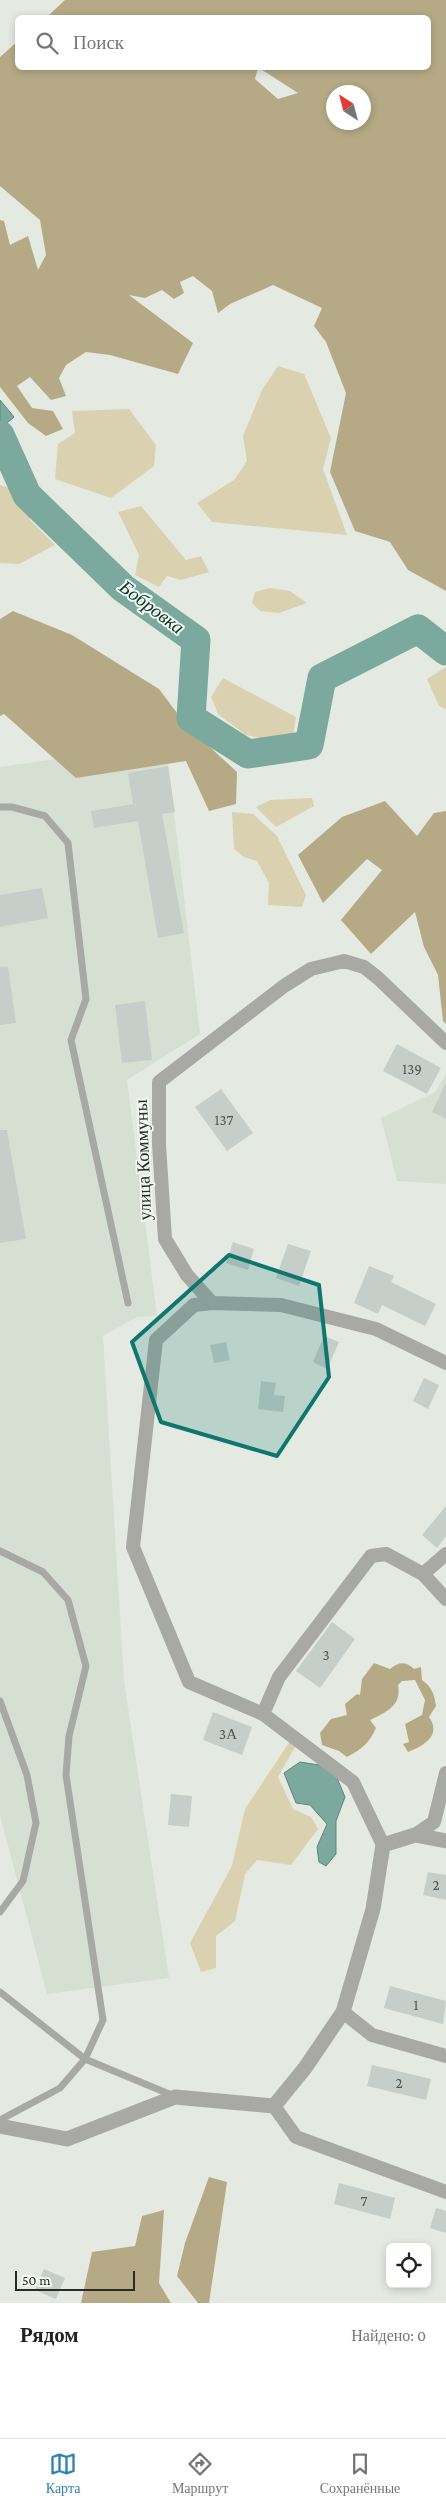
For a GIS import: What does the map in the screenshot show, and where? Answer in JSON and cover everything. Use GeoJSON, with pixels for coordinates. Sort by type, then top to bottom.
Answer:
{"type":"FeatureCollection","features":[{"type":"Feature","properties":{"kind":"street","name":"улица Коммуны"},"geometry":{"type":"LineString","coordinates":[[212,1302],[188,1275],[166,1239],[159,1144],[159,1082],[284,986],[311,969],[344,961],[364,967],[378,978],[446,1043]]}},
{"type":"Feature","properties":{"kind":"street"},"geometry":{"type":"LineString","coordinates":[[274,2106],[305,2068],[343,2012],[373,1909],[382,1844],[353,1782],[263,1714],[188,1682],[133,1547],[156,1340],[194,1305],[212,1302],[282,1305],[376,1329],[446,1363]]}},
{"type":"Feature","properties":{"kind":"street"},"geometry":{"type":"LineString","coordinates":[[263,1714],[279,1677],[371,1556],[386,1554],[423,1574],[446,1599]]}},
{"type":"Feature","properties":{"kind":"street"},"geometry":{"type":"LineString","coordinates":[[423,1574],[446,1554]]}},
{"type":"Feature","properties":{"kind":"street"},"geometry":{"type":"LineString","coordinates":[[382,1844],[415,1835],[434,1822],[446,1772]]}},
{"type":"Feature","properties":{"kind":"street"},"geometry":{"type":"LineString","coordinates":[[415,1835],[446,1841]]}},
{"type":"Feature","properties":{"kind":"street"},"geometry":{"type":"LineString","coordinates":[[343,2012],[372,2035],[446,2056]]}},
{"type":"Feature","properties":{"kind":"street"},"geometry":{"type":"LineString","coordinates":[[0,2126],[67,2139],[174,2096],[274,2106],[296,2137],[446,2192]]}},
{"type":"Feature","properties":{"kind":"lane"},"geometry":{"type":"LineString","coordinates":[[0,808],[12,807],[45,816],[68,843],[86,999],[71,1040],[128,1304]]}},
{"type":"Feature","properties":{"kind":"lane"},"geometry":{"type":"LineString","coordinates":[[0,1550],[43,1572],[68,1600],[86,1666],[69,1736],[66,1775],[103,2020],[85,2059],[60,2088],[0,2120]]}},
{"type":"Feature","properties":{"kind":"lane"},"geometry":{"type":"LineString","coordinates":[[0,1701],[27,1775],[36,1824],[24,1881],[0,1912]]}},
{"type":"Feature","properties":{"kind":"lane"},"geometry":{"type":"LineString","coordinates":[[0,1992],[85,2059],[174,2096]]}},
{"type":"Feature","properties":{"kind":"highlighted area"},"geometry":{"type":"Polygon","coordinates":[[[229,1255],[319,1285],[329,1377],[277,1456],[161,1422],[132,1342],[229,1255]]]}},
{"type":"Feature","properties":{"kind":"shaded area"},"geometry":{"type":"Polygon","coordinates":[[[65,0],[446,0],[446,591],[408,570],[390,542],[355,531],[330,472],[346,393],[326,342],[314,326],[322,308],[273,285],[230,304],[218,313],[212,291],[193,276],[180,282],[184,293],[174,299],[162,290],[145,298],[129,295],[193,343],[178,374],[110,355],[86,352],[66,365],[59,378],[66,396],[51,400],[30,377],[17,386],[32,408],[53,411],[63,429],[46,436],[28,423],[0,387],[0,220],[4,221],[10,245],[28,236],[38,270],[46,255],[40,220],[0,186],[0,57],[15,44],[15,70],[257,70],[255,79],[278,99],[298,93],[262,70],[431,70],[431,15],[49,15],[65,0]]]}},
{"type":"Feature","properties":{"kind":"shaded area"},"geometry":{"type":"Polygon","coordinates":[[[278,366],[304,374],[331,438],[323,469],[347,535],[212,522],[197,503],[234,480],[247,461],[243,436],[262,390],[278,366]]]}},
{"type":"Feature","properties":{"kind":"shaded area"},"geometry":{"type":"Polygon","coordinates":[[[129,409],[156,445],[154,466],[111,498],[55,479],[58,444],[75,433],[72,411],[129,409]]]}},
{"type":"Feature","properties":{"kind":"shaded area"},"geometry":{"type":"Polygon","coordinates":[[[0,485],[17,490],[31,521],[55,545],[19,564],[0,563],[0,485]]]}},
{"type":"Feature","properties":{"kind":"shaded area"},"geometry":{"type":"Polygon","coordinates":[[[141,506],[186,560],[201,556],[209,572],[181,580],[167,576],[159,587],[135,575],[139,555],[118,512],[141,506]]]}},
{"type":"Feature","properties":{"kind":"shaded area"},"geometry":{"type":"Polygon","coordinates":[[[270,588],[290,591],[307,603],[279,613],[260,611],[252,603],[255,592],[270,588]]]}},
{"type":"Feature","properties":{"kind":"shaded area"},"geometry":{"type":"Polygon","coordinates":[[[13,611],[72,635],[159,689],[186,725],[237,772],[236,804],[209,811],[186,761],[76,778],[4,714],[0,716],[0,619],[13,611]]]}},
{"type":"Feature","properties":{"kind":"shaded area"},"geometry":{"type":"Polygon","coordinates":[[[446,667],[446,709],[439,706],[427,679],[446,667]]]}},
{"type":"Feature","properties":{"kind":"shaded area"},"geometry":{"type":"Polygon","coordinates":[[[223,678],[296,717],[293,735],[274,741],[246,735],[218,714],[211,697],[223,678]]]}},
{"type":"Feature","properties":{"kind":"shaded area"},"geometry":{"type":"Polygon","coordinates":[[[166,743],[200,1034],[127,1080],[157,1316],[137,1317],[103,1336],[124,1681],[169,1978],[47,1994],[0,1815],[0,767],[166,743]]]}},
{"type":"Feature","properties":{"kind":"shaded area"},"geometry":{"type":"Polygon","coordinates":[[[312,798],[314,806],[276,827],[256,807],[270,800],[312,798]]]}},
{"type":"Feature","properties":{"kind":"shaded area"},"geometry":{"type":"Polygon","coordinates":[[[385,801],[417,836],[434,813],[446,811],[446,1024],[443,1021],[438,975],[424,947],[415,912],[371,954],[341,920],[382,870],[367,859],[323,903],[298,855],[342,817],[385,801]]]}},
{"type":"Feature","properties":{"kind":"shaded area"},"geometry":{"type":"Polygon","coordinates":[[[232,812],[253,814],[277,836],[306,895],[302,907],[268,905],[269,883],[257,861],[244,857],[234,849],[232,812]]]}},
{"type":"Feature","properties":{"kind":"shaded area"},"geometry":{"type":"Polygon","coordinates":[[[446,1074],[446,1184],[397,1181],[381,1118],[435,1092],[446,1074]]]}},
{"type":"Feature","properties":{"kind":"shaded area"},"geometry":{"type":"Polygon","coordinates":[[[374,1663],[390,1669],[402,1663],[414,1669],[421,1667],[422,1680],[432,1691],[436,1706],[429,1717],[432,1723],[432,1734],[420,1747],[408,1752],[403,1744],[409,1742],[405,1724],[422,1715],[425,1700],[415,1680],[402,1681],[398,1685],[398,1698],[392,1707],[370,1720],[376,1728],[371,1737],[361,1748],[347,1757],[339,1751],[322,1745],[320,1733],[331,1719],[347,1715],[345,1704],[357,1694],[360,1695],[362,1679],[374,1663]]]}},
{"type":"Feature","properties":{"kind":"shaded area"},"geometry":{"type":"Polygon","coordinates":[[[292,1738],[295,1747],[278,1777],[293,1809],[311,1817],[318,1829],[291,1865],[257,1860],[245,1874],[235,1921],[216,1936],[216,1968],[201,1972],[190,1943],[232,1866],[245,1809],[292,1738]]]}},
{"type":"Feature","properties":{"kind":"shaded area"},"geometry":{"type":"Polygon","coordinates":[[[209,2177],[227,2182],[209,2303],[198,2303],[177,2276],[185,2243],[209,2177]]]}},
{"type":"Feature","properties":{"kind":"shaded area"},"geometry":{"type":"Polygon","coordinates":[[[164,2210],[159,2283],[171,2303],[81,2303],[92,2252],[135,2246],[142,2216],[164,2210]]]}},
{"type":"Feature","properties":{"kind":"water"},"geometry":{"type":"Polygon","coordinates":[[[0,400],[14,417],[0,429],[0,400]]]}},
{"type":"Feature","properties":{"kind":"water"},"geometry":{"type":"Polygon","coordinates":[[[300,1762],[319,1765],[335,1773],[345,1797],[336,1821],[336,1854],[326,1866],[319,1862],[317,1847],[327,1824],[310,1805],[296,1803],[284,1773],[300,1762]]]}},
{"type":"Feature","properties":{"kind":"building"},"geometry":{"type":"Polygon","coordinates":[[[168,766],[175,812],[162,814],[184,933],[158,938],[138,821],[94,828],[91,811],[133,804],[128,773],[168,766]]]}},
{"type":"Feature","properties":{"kind":"building"},"geometry":{"type":"Polygon","coordinates":[[[42,888],[48,918],[0,927],[0,895],[42,888]]]}},
{"type":"Feature","properties":{"kind":"building"},"geometry":{"type":"Polygon","coordinates":[[[0,967],[8,967],[16,1023],[0,1025],[0,967]]]}},
{"type":"Feature","properties":{"kind":"building"},"geometry":{"type":"Polygon","coordinates":[[[145,1001],[152,1060],[122,1063],[115,1005],[145,1001]]]}},
{"type":"Feature","properties":{"kind":"building"},"geometry":{"type":"Polygon","coordinates":[[[397,1044],[441,1068],[427,1094],[383,1071],[397,1044]]]}},
{"type":"Feature","properties":{"kind":"building"},"geometry":{"type":"Polygon","coordinates":[[[446,1082],[446,1119],[432,1112],[446,1082]]]}},
{"type":"Feature","properties":{"kind":"building"},"geometry":{"type":"Polygon","coordinates":[[[221,1089],[253,1133],[227,1151],[195,1107],[221,1089]]]}},
{"type":"Feature","properties":{"kind":"building"},"geometry":{"type":"Polygon","coordinates":[[[0,1130],[7,1130],[26,1239],[0,1243],[0,1130]]]}},
{"type":"Feature","properties":{"kind":"building"},"geometry":{"type":"Polygon","coordinates":[[[233,1242],[254,1249],[248,1270],[226,1263],[233,1242]]]}},
{"type":"Feature","properties":{"kind":"building"},"geometry":{"type":"Polygon","coordinates":[[[288,1244],[311,1251],[299,1286],[276,1278],[288,1244]]]}},
{"type":"Feature","properties":{"kind":"building"},"geometry":{"type":"Polygon","coordinates":[[[369,1266],[394,1276],[391,1282],[436,1304],[425,1326],[382,1305],[378,1314],[354,1303],[369,1266]]]}},
{"type":"Feature","properties":{"kind":"building"},"geometry":{"type":"Polygon","coordinates":[[[324,1336],[339,1342],[327,1369],[313,1362],[324,1336]]]}},
{"type":"Feature","properties":{"kind":"building"},"geometry":{"type":"Polygon","coordinates":[[[226,1342],[230,1360],[214,1363],[210,1345],[226,1342]]]}},
{"type":"Feature","properties":{"kind":"building"},"geometry":{"type":"Polygon","coordinates":[[[424,1378],[439,1385],[428,1409],[413,1401],[424,1378]]]}},
{"type":"Feature","properties":{"kind":"building"},"geometry":{"type":"Polygon","coordinates":[[[261,1381],[276,1383],[274,1395],[285,1396],[283,1412],[258,1409],[261,1381]]]}},
{"type":"Feature","properties":{"kind":"building"},"geometry":{"type":"Polygon","coordinates":[[[446,1506],[446,1536],[437,1548],[422,1535],[446,1506]]]}},
{"type":"Feature","properties":{"kind":"building"},"geometry":{"type":"Polygon","coordinates":[[[332,1622],[355,1639],[320,1688],[296,1671],[332,1622]]]}},
{"type":"Feature","properties":{"kind":"building"},"geometry":{"type":"Polygon","coordinates":[[[213,1712],[252,1727],[242,1755],[203,1740],[213,1712]]]}},
{"type":"Feature","properties":{"kind":"building"},"geometry":{"type":"Polygon","coordinates":[[[171,1794],[192,1796],[189,1827],[168,1825],[171,1794]]]}},
{"type":"Feature","properties":{"kind":"building"},"geometry":{"type":"Polygon","coordinates":[[[428,1872],[446,1875],[446,1900],[423,1895],[428,1872]]]}},
{"type":"Feature","properties":{"kind":"building"},"geometry":{"type":"Polygon","coordinates":[[[390,1986],[446,2001],[443,2024],[384,2008],[390,1986]]]}},
{"type":"Feature","properties":{"kind":"building"},"geometry":{"type":"Polygon","coordinates":[[[372,2065],[431,2079],[426,2100],[367,2086],[372,2065]]]}},
{"type":"Feature","properties":{"kind":"building"},"geometry":{"type":"Polygon","coordinates":[[[339,2183],[395,2198],[390,2219],[334,2204],[339,2183]]]}},
{"type":"Feature","properties":{"kind":"building"},"geometry":{"type":"Polygon","coordinates":[[[436,2208],[446,2211],[446,2233],[430,2228],[436,2208]]]}},
{"type":"Feature","properties":{"kind":"building"},"geometry":{"type":"Polygon","coordinates":[[[44,2269],[65,2278],[56,2299],[35,2290],[44,2269]]]}},
{"type":"Feature","properties":{"kind":"waterway","name":"Бобровка"},"geometry":{"type":"LineString","coordinates":[[0,435],[27,495],[123,588],[196,640],[191,718],[248,754],[309,745],[322,678],[418,629],[446,651]]}}]}
